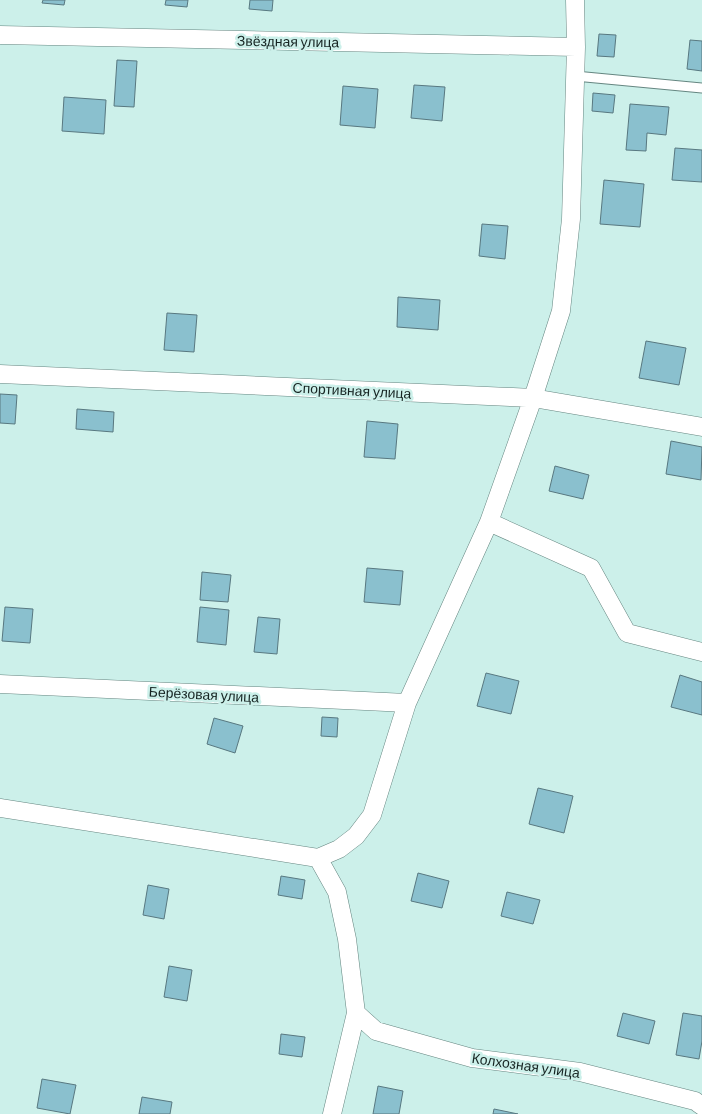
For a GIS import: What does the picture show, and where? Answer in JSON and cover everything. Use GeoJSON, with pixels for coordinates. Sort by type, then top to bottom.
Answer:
{"type":"FeatureCollection","features":[{"type":"Feature","properties":{"kind":"street"},"geometry":{"type":"LineString","coordinates":[[0,808],[318,858],[339,849],[356,836],[372,815],[407,703],[489,522],[533,398],[561,311],[572,219],[576,47],[575,0]]}},
{"type":"Feature","properties":{"kind":"street","name":"Звёздная улица"},"geometry":{"type":"LineString","coordinates":[[0,35],[576,47]]}},
{"type":"Feature","properties":{"kind":"street","name":"Спортивная улица"},"geometry":{"type":"LineString","coordinates":[[0,374],[533,398],[702,427]]}},
{"type":"Feature","properties":{"kind":"street"},"geometry":{"type":"LineString","coordinates":[[489,522],[590,568],[627,632],[702,652]]}},
{"type":"Feature","properties":{"kind":"street","name":"Берёзовая улица"},"geometry":{"type":"LineString","coordinates":[[0,684],[407,703]]}},
{"type":"Feature","properties":{"kind":"street"},"geometry":{"type":"LineString","coordinates":[[318,858],[337,892],[347,939],[356,1014],[332,1114]]}},
{"type":"Feature","properties":{"kind":"street","name":"Колхозная улица"},"geometry":{"type":"LineString","coordinates":[[356,1014],[376,1031],[472,1058],[580,1072],[695,1101],[702,1106]]}},
{"type":"Feature","properties":{"kind":"lane"},"geometry":{"type":"LineString","coordinates":[[575,76],[702,88]]}},
{"type":"Feature","properties":{"kind":"building"},"geometry":{"type":"Polygon","coordinates":[[[43,0],[65,0],[64,5],[42,3],[43,0]]]}},
{"type":"Feature","properties":{"kind":"building"},"geometry":{"type":"Polygon","coordinates":[[[166,0],[188,0],[187,7],[165,5],[166,0]]]}},
{"type":"Feature","properties":{"kind":"building"},"geometry":{"type":"Polygon","coordinates":[[[250,0],[273,0],[272,11],[249,9],[250,0]]]}},
{"type":"Feature","properties":{"kind":"building"},"geometry":{"type":"Polygon","coordinates":[[[599,34],[616,35],[614,57],[597,56],[599,34]]]}},
{"type":"Feature","properties":{"kind":"building"},"geometry":{"type":"Polygon","coordinates":[[[690,40],[702,41],[702,71],[687,69],[690,40]]]}},
{"type":"Feature","properties":{"kind":"building"},"geometry":{"type":"Polygon","coordinates":[[[117,60],[137,61],[134,107],[114,106],[117,60]]]}},
{"type":"Feature","properties":{"kind":"building"},"geometry":{"type":"Polygon","coordinates":[[[414,85],[445,87],[442,121],[411,118],[414,85]]]}},
{"type":"Feature","properties":{"kind":"building"},"geometry":{"type":"Polygon","coordinates":[[[343,86],[378,89],[375,128],[340,125],[343,86]]]}},
{"type":"Feature","properties":{"kind":"building"},"geometry":{"type":"Polygon","coordinates":[[[593,93],[615,95],[613,113],[592,111],[593,93]]]}},
{"type":"Feature","properties":{"kind":"building"},"geometry":{"type":"Polygon","coordinates":[[[64,97],[106,100],[104,134],[62,131],[64,97]]]}},
{"type":"Feature","properties":{"kind":"building"},"geometry":{"type":"Polygon","coordinates":[[[630,104],[669,107],[666,135],[647,133],[646,151],[626,150],[630,104]]]}},
{"type":"Feature","properties":{"kind":"building"},"geometry":{"type":"Polygon","coordinates":[[[675,148],[702,150],[702,182],[672,180],[675,148]]]}},
{"type":"Feature","properties":{"kind":"building"},"geometry":{"type":"Polygon","coordinates":[[[604,180],[644,184],[640,227],[600,224],[604,180]]]}},
{"type":"Feature","properties":{"kind":"building"},"geometry":{"type":"Polygon","coordinates":[[[482,224],[508,226],[505,259],[479,256],[482,224]]]}},
{"type":"Feature","properties":{"kind":"building"},"geometry":{"type":"Polygon","coordinates":[[[398,297],[440,300],[438,330],[397,327],[398,297]]]}},
{"type":"Feature","properties":{"kind":"building"},"geometry":{"type":"Polygon","coordinates":[[[167,313],[197,315],[194,352],[164,350],[167,313]]]}},
{"type":"Feature","properties":{"kind":"building"},"geometry":{"type":"Polygon","coordinates":[[[646,341],[686,348],[679,385],[639,378],[646,341]]]}},
{"type":"Feature","properties":{"kind":"building"},"geometry":{"type":"Polygon","coordinates":[[[0,394],[17,395],[15,424],[0,423],[0,394]]]}},
{"type":"Feature","properties":{"kind":"building"},"geometry":{"type":"Polygon","coordinates":[[[77,409],[114,412],[113,432],[76,429],[77,409]]]}},
{"type":"Feature","properties":{"kind":"building"},"geometry":{"type":"Polygon","coordinates":[[[367,421],[398,424],[395,459],[364,457],[367,421]]]}},
{"type":"Feature","properties":{"kind":"building"},"geometry":{"type":"Polygon","coordinates":[[[671,441],[702,447],[701,480],[666,474],[671,441]]]}},
{"type":"Feature","properties":{"kind":"building"},"geometry":{"type":"Polygon","coordinates":[[[555,466],[589,475],[583,499],[549,491],[555,466]]]}},
{"type":"Feature","properties":{"kind":"building"},"geometry":{"type":"Polygon","coordinates":[[[367,568],[403,571],[400,605],[364,602],[367,568]]]}},
{"type":"Feature","properties":{"kind":"building"},"geometry":{"type":"Polygon","coordinates":[[[202,572],[231,575],[228,602],[200,600],[202,572]]]}},
{"type":"Feature","properties":{"kind":"building"},"geometry":{"type":"Polygon","coordinates":[[[5,607],[33,609],[30,643],[2,641],[5,607]]]}},
{"type":"Feature","properties":{"kind":"building"},"geometry":{"type":"Polygon","coordinates":[[[200,607],[229,610],[226,645],[197,642],[200,607]]]}},
{"type":"Feature","properties":{"kind":"building"},"geometry":{"type":"Polygon","coordinates":[[[258,617],[280,619],[277,654],[254,652],[258,617]]]}},
{"type":"Feature","properties":{"kind":"building"},"geometry":{"type":"Polygon","coordinates":[[[486,673],[519,681],[511,714],[477,706],[486,673]]]}},
{"type":"Feature","properties":{"kind":"building"},"geometry":{"type":"Polygon","coordinates":[[[680,675],[702,682],[702,715],[671,707],[680,675]]]}},
{"type":"Feature","properties":{"kind":"building"},"geometry":{"type":"Polygon","coordinates":[[[322,717],[338,718],[337,737],[321,736],[322,717]]]}},
{"type":"Feature","properties":{"kind":"building"},"geometry":{"type":"Polygon","coordinates":[[[214,718],[243,726],[235,753],[207,744],[214,718]]]}},
{"type":"Feature","properties":{"kind":"building"},"geometry":{"type":"Polygon","coordinates":[[[538,788],[573,796],[564,833],[529,824],[538,788]]]}},
{"type":"Feature","properties":{"kind":"building"},"geometry":{"type":"Polygon","coordinates":[[[418,873],[449,881],[442,908],[411,901],[418,873]]]}},
{"type":"Feature","properties":{"kind":"building"},"geometry":{"type":"Polygon","coordinates":[[[281,876],[305,880],[302,899],[278,895],[281,876]]]}},
{"type":"Feature","properties":{"kind":"building"},"geometry":{"type":"Polygon","coordinates":[[[148,885],[169,889],[164,919],[143,915],[148,885]]]}},
{"type":"Feature","properties":{"kind":"building"},"geometry":{"type":"Polygon","coordinates":[[[507,892],[540,900],[533,924],[501,916],[507,892]]]}},
{"type":"Feature","properties":{"kind":"building"},"geometry":{"type":"Polygon","coordinates":[[[169,966],[192,970],[187,1001],[164,997],[169,966]]]}},
{"type":"Feature","properties":{"kind":"building"},"geometry":{"type":"Polygon","coordinates":[[[623,1013],[655,1021],[649,1044],[617,1036],[623,1013]]]}},
{"type":"Feature","properties":{"kind":"building"},"geometry":{"type":"Polygon","coordinates":[[[683,1013],[702,1016],[702,1041],[699,1059],[676,1055],[683,1013]]]}},
{"type":"Feature","properties":{"kind":"building"},"geometry":{"type":"Polygon","coordinates":[[[281,1034],[305,1037],[302,1057],[279,1054],[281,1034]]]}},
{"type":"Feature","properties":{"kind":"building"},"geometry":{"type":"Polygon","coordinates":[[[42,1079],[76,1085],[70,1114],[37,1108],[42,1079]]]}},
{"type":"Feature","properties":{"kind":"building"},"geometry":{"type":"Polygon","coordinates":[[[378,1086],[403,1091],[399,1114],[373,1114],[378,1086]]]}},
{"type":"Feature","properties":{"kind":"building"},"geometry":{"type":"Polygon","coordinates":[[[142,1097],[172,1102],[170,1114],[139,1114],[142,1097]]]}},
{"type":"Feature","properties":{"kind":"building"},"geometry":{"type":"Polygon","coordinates":[[[494,1109],[518,1114],[493,1114],[494,1109]]]}}]}
